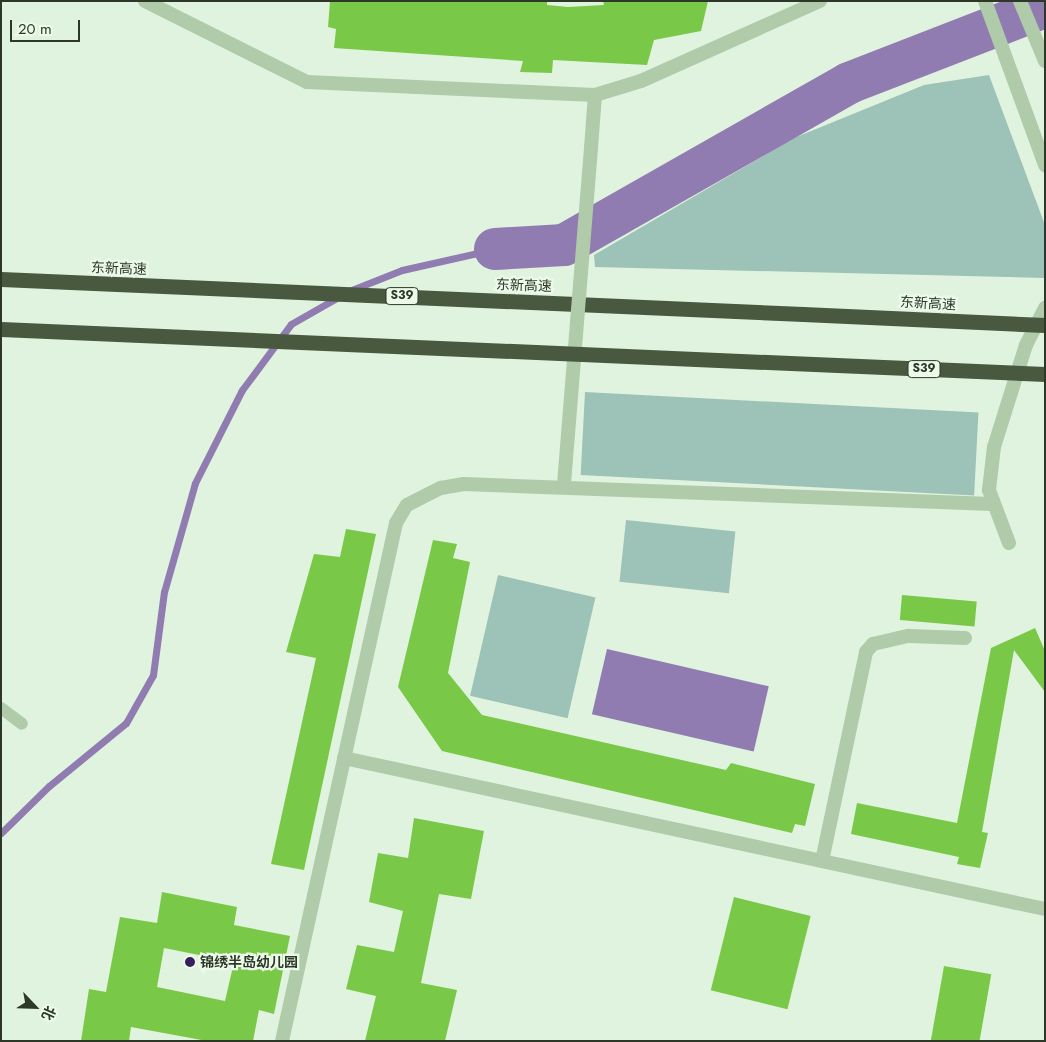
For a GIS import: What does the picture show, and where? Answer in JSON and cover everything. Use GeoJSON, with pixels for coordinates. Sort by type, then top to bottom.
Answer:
{"type":"FeatureCollection","features":[{"type":"Feature","properties":{"kind":"highway","name":"东新高速"},"geometry":{"type":"LineString","coordinates":[[1,279],[1045,325]]}},
{"type":"Feature","properties":{"kind":"highway","name":"S39"},"geometry":{"type":"LineString","coordinates":[[1,328],[1045,374]]}},
{"type":"Feature","properties":{"kind":"street"},"geometry":{"type":"LineString","coordinates":[[145,1],[307,82],[595,95],[641,81],[820,1]]}},
{"type":"Feature","properties":{"kind":"street"},"geometry":{"type":"LineString","coordinates":[[1020,1],[1045,61]]}},
{"type":"Feature","properties":{"kind":"street"},"geometry":{"type":"LineString","coordinates":[[986,3],[1017,82],[1045,164]]}},
{"type":"Feature","properties":{"kind":"street"},"geometry":{"type":"LineString","coordinates":[[564,484],[595,95]]}},
{"type":"Feature","properties":{"kind":"street"},"geometry":{"type":"LineString","coordinates":[[1009,543],[992,504],[994,447],[1026,345],[1045,308]]}},
{"type":"Feature","properties":{"kind":"street"},"geometry":{"type":"LineString","coordinates":[[282,1041],[396,523],[407,505],[440,488],[464,484],[564,484],[992,504]]}},
{"type":"Feature","properties":{"kind":"street"},"geometry":{"type":"LineString","coordinates":[[822,861],[866,652],[873,644],[909,636],[965,638]]}},
{"type":"Feature","properties":{"kind":"street"},"geometry":{"type":"LineString","coordinates":[[344,758],[1045,909]]}},
{"type":"Feature","properties":{"kind":"lane"},"geometry":{"type":"LineString","coordinates":[[1,708],[22,724]]}},
{"type":"Feature","properties":{"kind":"shaded area"},"geometry":{"type":"Polygon","coordinates":[[[989,75],[1045,225],[1045,278],[595,267],[594,255],[794,138],[924,85],[989,75]]]}},
{"type":"Feature","properties":{"kind":"shaded area"},"geometry":{"type":"Polygon","coordinates":[[[585,392],[978,413],[974,496],[581,475],[585,392]]]}},
{"type":"Feature","properties":{"kind":"shaded area"},"geometry":{"type":"Polygon","coordinates":[[[626,520],[735,531],[729,593],[620,582],[626,520]]]}},
{"type":"Feature","properties":{"kind":"shaded area"},"geometry":{"type":"Polygon","coordinates":[[[498,575],[595,597],[568,718],[470,696],[498,575]]]}},
{"type":"Feature","properties":{"kind":"shaded area"},"geometry":{"type":"Polygon","coordinates":[[[607,649],[769,686],[754,752],[592,714],[607,649]]]}},
{"type":"Feature","properties":{"kind":"building"},"geometry":{"type":"Polygon","coordinates":[[[330,1],[547,1],[547,5],[568,7],[604,5],[603,1],[708,1],[701,31],[654,40],[647,65],[553,60],[552,73],[520,72],[523,61],[334,48],[336,29],[328,27],[330,1]]]}},
{"type":"Feature","properties":{"kind":"building"},"geometry":{"type":"Polygon","coordinates":[[[346,529],[376,534],[304,870],[271,864],[316,658],[286,652],[314,554],[340,557],[346,529]]]}},
{"type":"Feature","properties":{"kind":"building"},"geometry":{"type":"Polygon","coordinates":[[[433,540],[457,544],[453,558],[470,562],[448,673],[482,715],[726,770],[731,763],[815,784],[805,826],[795,824],[792,833],[442,751],[398,687],[433,540]]]}},
{"type":"Feature","properties":{"kind":"building"},"geometry":{"type":"Polygon","coordinates":[[[902,595],[977,602],[975,626],[900,620],[902,595]]]}},
{"type":"Feature","properties":{"kind":"building"},"geometry":{"type":"Polygon","coordinates":[[[1035,628],[1045,651],[1045,692],[1014,650],[982,832],[988,833],[980,868],[957,864],[959,857],[851,834],[857,803],[957,823],[991,648],[1035,628]]]}},
{"type":"Feature","properties":{"kind":"building"},"geometry":{"type":"Polygon","coordinates":[[[414,818],[484,831],[471,899],[439,894],[421,983],[457,990],[445,1041],[365,1041],[376,996],[346,989],[357,945],[394,952],[403,911],[369,902],[378,853],[408,858],[414,818]]]}},
{"type":"Feature","properties":{"kind":"building"},"geometry":{"type":"Polygon","coordinates":[[[162,892],[237,907],[234,925],[290,936],[274,1014],[259,1010],[253,1041],[207,1041],[131,1027],[129,1041],[81,1041],[89,989],[106,992],[120,917],[157,923],[162,892]],[[164,948],[157,987],[225,1001],[234,962],[164,948]]]}},
{"type":"Feature","properties":{"kind":"building"},"geometry":{"type":"Polygon","coordinates":[[[734,897],[811,916],[787,1009],[711,990],[734,897]]]}},
{"type":"Feature","properties":{"kind":"building"},"geometry":{"type":"Polygon","coordinates":[[[944,966],[991,974],[980,1041],[931,1041],[944,966]]]}},
{"type":"Feature","properties":{"kind":"waterway"},"geometry":{"type":"LineString","coordinates":[[495,249],[564,245],[849,83],[1045,7]]}},
{"type":"Feature","properties":{"kind":"waterway"},"geometry":{"type":"LineString","coordinates":[[349,291],[402,270],[495,249]]}},
{"type":"Feature","properties":{"kind":"waterway"},"geometry":{"type":"LineString","coordinates":[[1,833],[49,786],[126,723],[153,675],[164,592],[195,483],[242,390],[291,324],[340,296]]}},
{"type":"Feature","properties":{"kind":"place","name":"锦绣半岛幼儿园"},"geometry":{"type":"Point","coordinates":[190,962]}}]}
